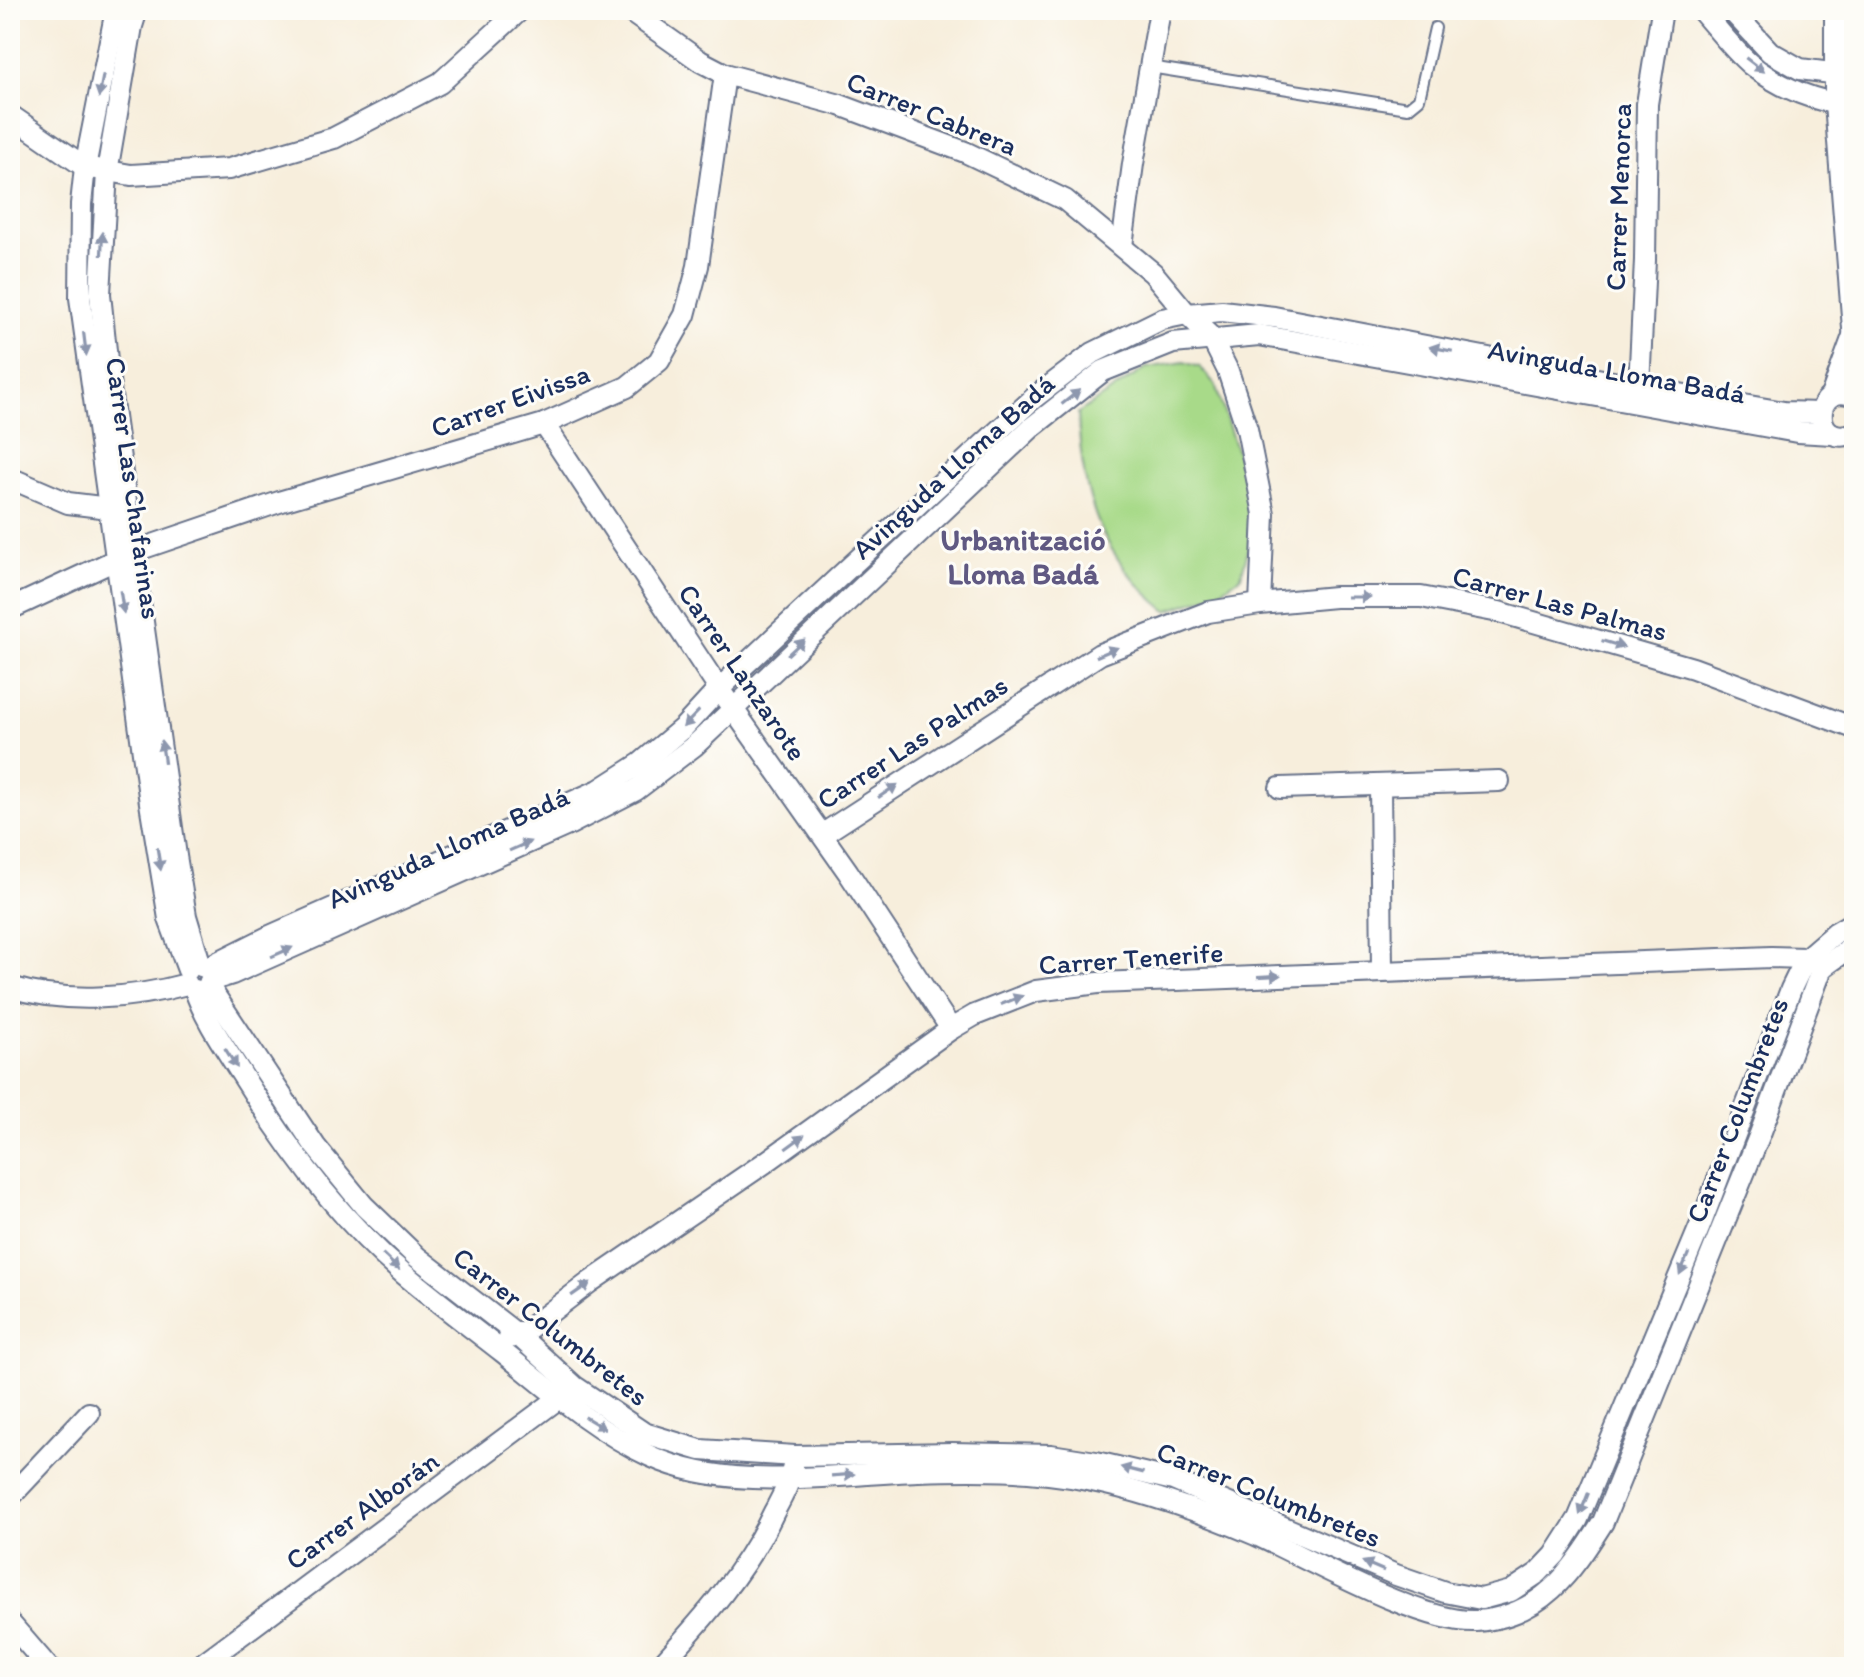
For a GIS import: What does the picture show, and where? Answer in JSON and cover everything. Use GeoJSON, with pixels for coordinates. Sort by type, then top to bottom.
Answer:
{"type":"FeatureCollection","features":[{"type":"Feature","properties":{"kind":"street","name":"Carrer Las Chafarinas"},"geometry":{"type":"LineString","coordinates":[[116,10],[85,167],[81,204],[80,298],[109,508],[125,554]]}},
{"type":"Feature","properties":{"kind":"street","name":"Carrer Las Chafarinas"},"geometry":{"type":"LineString","coordinates":[[137,10],[107,172],[100,294],[125,554],[169,919],[199,978]]}},
{"type":"Feature","properties":{"kind":"street"},"geometry":{"type":"LineString","coordinates":[[10,115],[85,167],[131,175],[229,169],[334,138],[440,83],[520,10]]}},
{"type":"Feature","properties":{"kind":"street","name":"Carrer Cabrera"},"geometry":{"type":"LineString","coordinates":[[628,10],[700,61],[725,74],[840,105],[965,152],[1065,200],[1153,273],[1211,337]]}},
{"type":"Feature","properties":{"kind":"street"},"geometry":{"type":"LineString","coordinates":[[1122,246],[1160,10]]}},
{"type":"Feature","properties":{"kind":"street","name":"Carrer Menorca"},"geometry":{"type":"LineString","coordinates":[[1639,387],[1645,260],[1647,104],[1662,10]]}},
{"type":"Feature","properties":{"kind":"street"},"geometry":{"type":"LineString","coordinates":[[1701,10],[1751,64],[1792,90],[1844,105]]}},
{"type":"Feature","properties":{"kind":"street"},"geometry":{"type":"LineString","coordinates":[[1731,10],[1770,52],[1800,69],[1844,74]]}},
{"type":"Feature","properties":{"kind":"street"},"geometry":{"type":"LineString","coordinates":[[1835,10],[1844,74],[1854,339],[1826,405],[1823,425],[1848,434]]}},
{"type":"Feature","properties":{"kind":"street","name":"Carrer Eivissa"},"geometry":{"type":"LineString","coordinates":[[10,609],[125,554],[282,501],[544,424],[627,387],[659,361],[685,315],[698,266],[725,74]]}},
{"type":"Feature","properties":{"kind":"street","name":"Avinguda Lloma Badá"},"geometry":{"type":"LineString","coordinates":[[199,978],[270,936],[599,790],[641,763],[684,727],[719,689],[1035,397],[1093,353],[1162,319],[1222,311],[1274,317],[1784,412],[1826,405],[1844,393],[1854,396]]}},
{"type":"Feature","properties":{"kind":"street","name":"Avinguda Lloma Badá"},"geometry":{"type":"LineString","coordinates":[[199,978],[232,974],[557,829],[636,790],[694,746],[1043,418],[1103,371],[1173,343],[1211,337],[1259,335],[1797,432],[1848,434]]}},
{"type":"Feature","properties":{"kind":"street"},"geometry":{"type":"LineString","coordinates":[[1211,337],[1228,371],[1247,429],[1264,514],[1260,604]]}},
{"type":"Feature","properties":{"kind":"street","name":"Carrer Lanzarote"},"geometry":{"type":"LineString","coordinates":[[544,424],[719,689],[823,834],[951,1029]]}},
{"type":"Feature","properties":{"kind":"street"},"geometry":{"type":"LineString","coordinates":[[10,478],[68,503],[109,508]]}},
{"type":"Feature","properties":{"kind":"street","name":"Carrer Las Palmas"},"geometry":{"type":"LineString","coordinates":[[823,834],[1100,654],[1208,612],[1260,604],[1335,597],[1421,597],[1499,612],[1693,668],[1854,728]]}},
{"type":"Feature","properties":{"kind":"street"},"geometry":{"type":"LineString","coordinates":[[1280,788],[1499,781]]}},
{"type":"Feature","properties":{"kind":"street"},"geometry":{"type":"LineString","coordinates":[[1380,785],[1382,970]]}},
{"type":"Feature","properties":{"kind":"street"},"geometry":{"type":"LineString","coordinates":[[1814,963],[1835,933],[1854,922]]}},
{"type":"Feature","properties":{"kind":"street"},"geometry":{"type":"LineString","coordinates":[[1814,963],[1854,945]]}},
{"type":"Feature","properties":{"kind":"street","name":"Carrer Columbretes"},"geometry":{"type":"LineString","coordinates":[[199,978],[315,1146],[364,1206],[417,1257],[519,1336],[567,1392],[581,1415],[650,1456],[704,1473],[791,1479],[1013,1469],[1089,1480],[1166,1501],[1237,1528],[1438,1616],[1474,1621],[1517,1614],[1552,1591],[1577,1564],[1603,1522],[1760,1134],[1814,963]]}},
{"type":"Feature","properties":{"kind":"street","name":"Carrer Columbretes"},"geometry":{"type":"LineString","coordinates":[[199,978],[202,1010],[259,1103],[345,1217],[403,1273],[489,1341],[567,1392],[644,1433],[700,1450],[795,1456],[1051,1455],[1096,1462],[1173,1480],[1396,1575],[1445,1592],[1481,1599],[1511,1591],[1538,1573],[1555,1555],[1578,1519],[1700,1226],[1791,989],[1814,963]]}},
{"type":"Feature","properties":{"kind":"street","name":"Carrer Tenerife"},"geometry":{"type":"LineString","coordinates":[[519,1336],[569,1297],[766,1162],[951,1029],[975,1015],[1036,991],[1098,983],[1382,970],[1814,963]]}},
{"type":"Feature","properties":{"kind":"street"},"geometry":{"type":"LineString","coordinates":[[10,987],[31,993],[88,997],[149,993],[199,978]]}},
{"type":"Feature","properties":{"kind":"street"},"geometry":{"type":"LineString","coordinates":[[489,1341],[519,1336]]}},
{"type":"Feature","properties":{"kind":"street","name":"Carrer Alborán"},"geometry":{"type":"LineString","coordinates":[[198,1667],[567,1392]]}},
{"type":"Feature","properties":{"kind":"street"},"geometry":{"type":"LineString","coordinates":[[10,1497],[89,1413]]}},
{"type":"Feature","properties":{"kind":"street"},"geometry":{"type":"LineString","coordinates":[[659,1667],[712,1610],[753,1551],[791,1479],[795,1456]]}},
{"type":"Feature","properties":{"kind":"street"},"geometry":{"type":"LineString","coordinates":[[10,1623],[48,1667]]}},
{"type":"Feature","properties":{"kind":"lane"},"geometry":{"type":"LineString","coordinates":[[1150,67],[1408,108],[1419,99],[1435,28]]}},
{"type":"Feature","properties":{"kind":"green space"},"geometry":{"type":"Polygon","coordinates":[[[1184,362],[1200,367],[1215,384],[1244,474],[1250,543],[1241,576],[1218,593],[1167,611],[1125,569],[1098,523],[1084,471],[1078,413],[1146,368],[1184,362]]]}},
{"type":"Feature","properties":{"kind":"district","name":"Urbanització Lloma Badá"},"geometry":{"type":"Point","coordinates":[1023,556]}}]}
